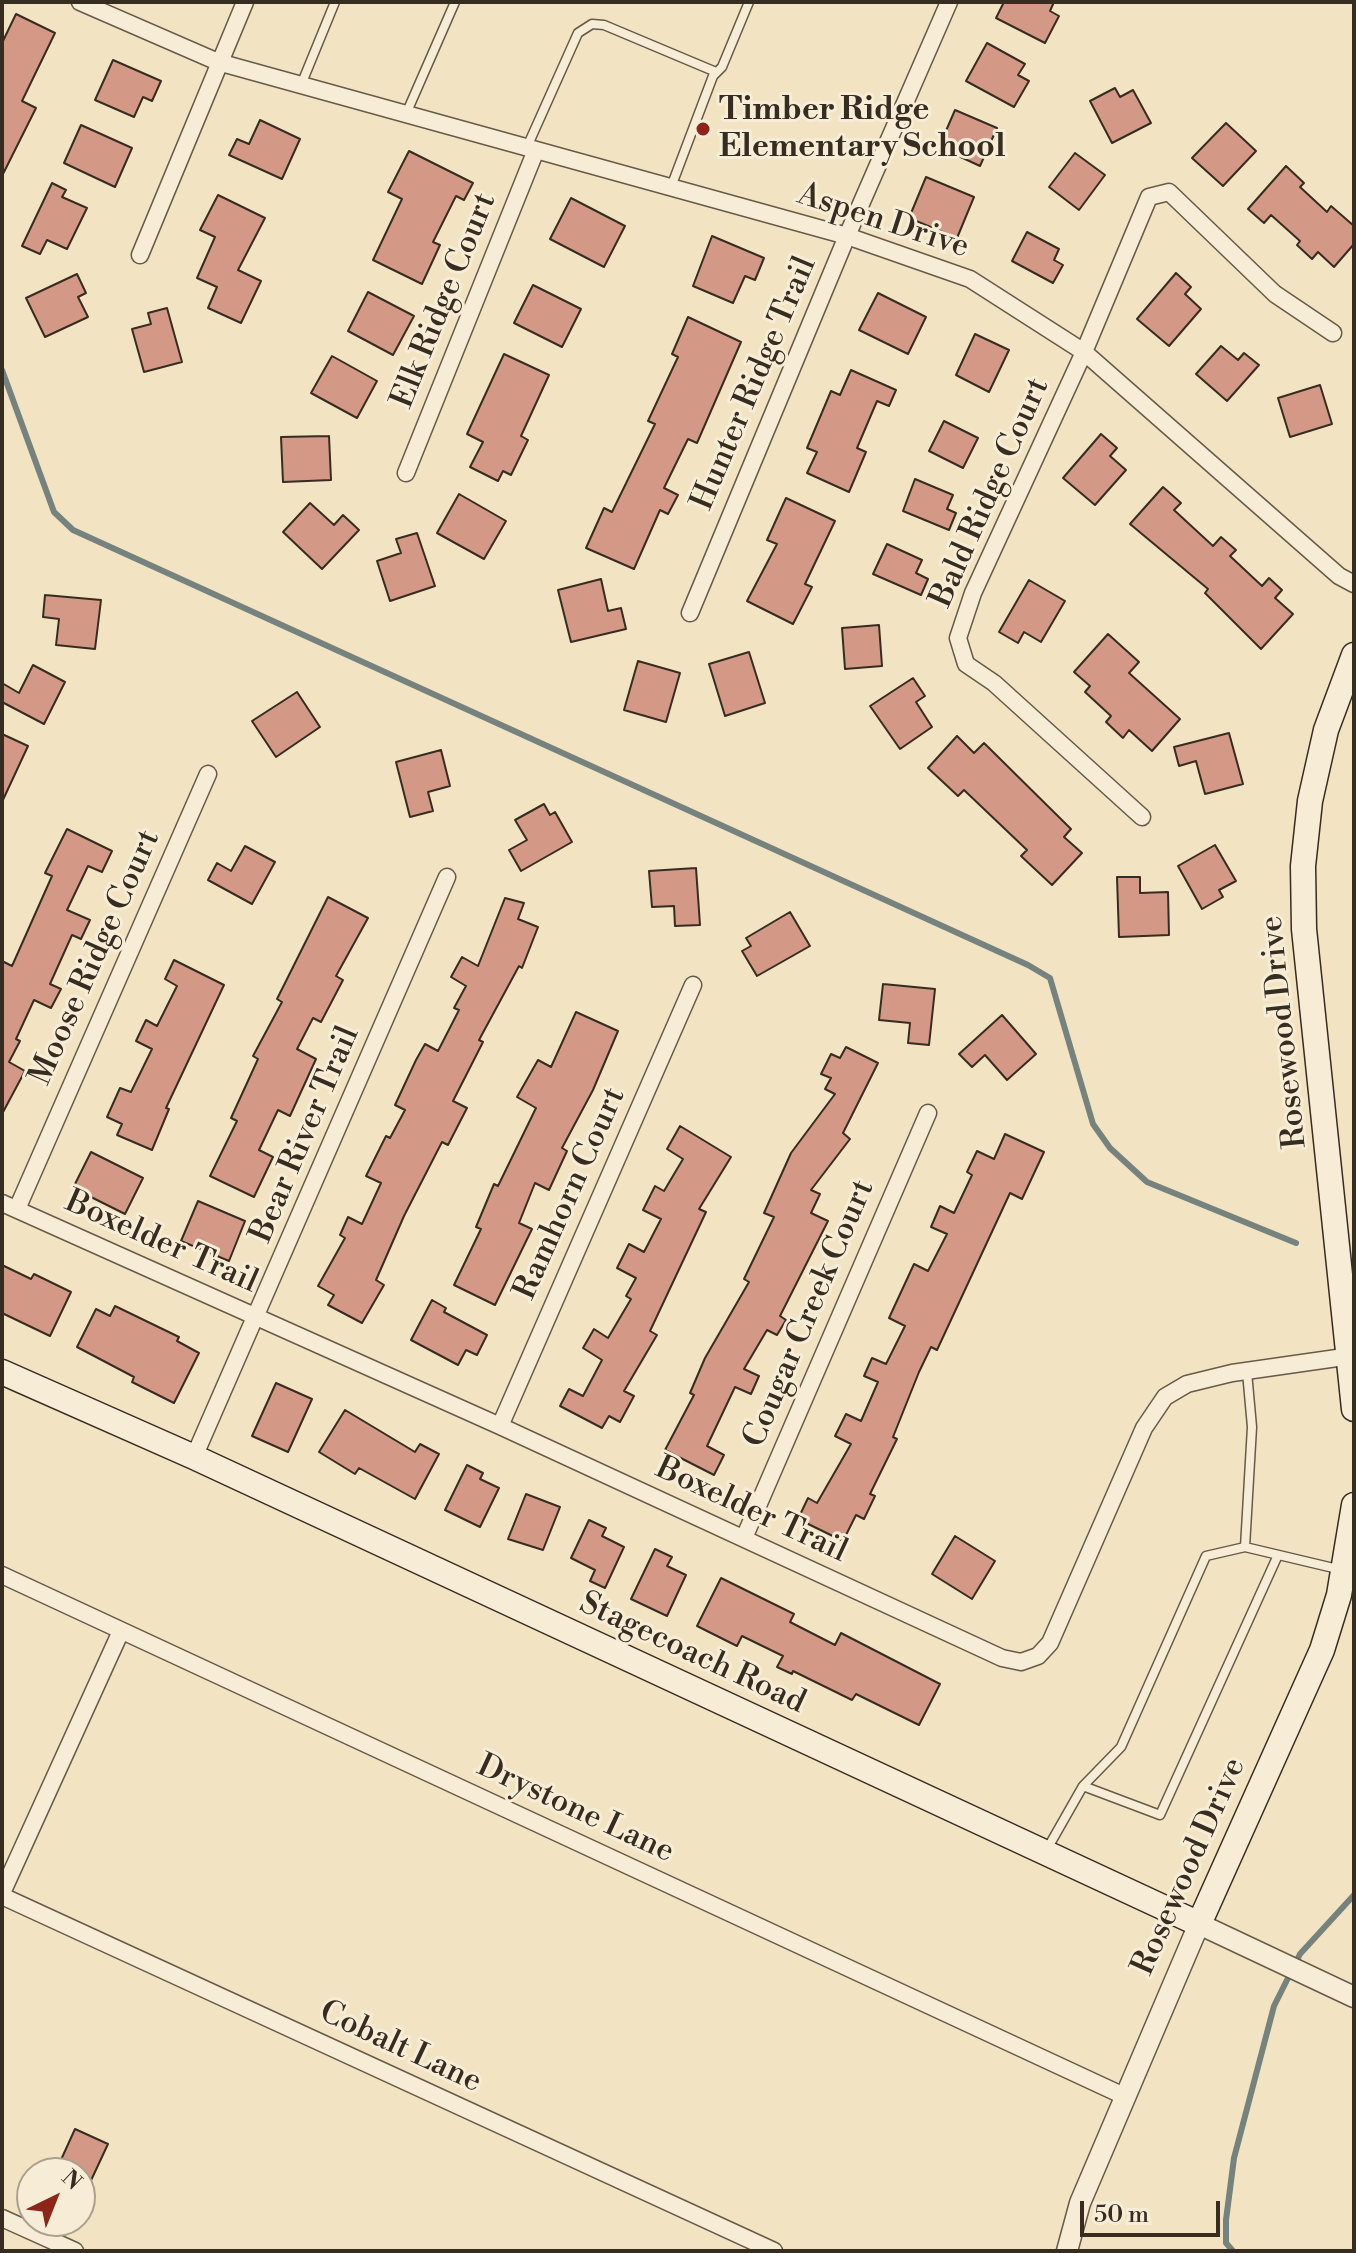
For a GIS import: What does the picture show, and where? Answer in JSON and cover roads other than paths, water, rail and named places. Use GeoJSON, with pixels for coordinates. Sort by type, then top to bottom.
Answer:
{"type":"FeatureCollection","features":[{"type":"Feature","properties":{"kind":"main road","name":"Rosewood Drive"},"geometry":{"type":"LineString","coordinates":[[1354,655],[1326,730],[1310,801],[1303,866],[1304,929],[1351,1356],[1354,1409]]}},
{"type":"Feature","properties":{"kind":"main road","name":"Stagecoach Road"},"geometry":{"type":"LineString","coordinates":[[2,1372],[194,1457],[1199,1924]]}},
{"type":"Feature","properties":{"kind":"main road","name":"Rosewood Drive"},"geometry":{"type":"LineString","coordinates":[[1199,1924],[1322,1650],[1344,1570],[1354,1505]]}},
{"type":"Feature","properties":{"kind":"street","name":"Aspen Drive"},"geometry":{"type":"LineString","coordinates":[[80,2],[218,62],[847,236],[970,279],[1084,352],[1339,576],[1354,584]]}},
{"type":"Feature","properties":{"kind":"street"},"geometry":{"type":"LineString","coordinates":[[140,255],[245,2]]}},
{"type":"Feature","properties":{"kind":"street","name":"Hunter Ridge Trail"},"geometry":{"type":"LineString","coordinates":[[690,613],[847,236],[949,2]]}},
{"type":"Feature","properties":{"kind":"street","name":"Elk Ridge Court"},"geometry":{"type":"LineString","coordinates":[[406,473],[531,148]]}},
{"type":"Feature","properties":{"kind":"street","name":"Bald Ridge Court"},"geometry":{"type":"LineString","coordinates":[[1142,817],[994,683],[966,664],[958,638],[973,593],[1084,352],[1149,197],[1169,192],[1275,294],[1333,333]]}},
{"type":"Feature","properties":{"kind":"street","name":"Moose Ridge Court"},"geometry":{"type":"LineString","coordinates":[[9,1206],[208,774]]}},
{"type":"Feature","properties":{"kind":"street","name":"Bear River Trail"},"geometry":{"type":"LineString","coordinates":[[194,1457],[258,1318],[447,877]]}},
{"type":"Feature","properties":{"kind":"street","name":"Ramhorn Court"},"geometry":{"type":"LineString","coordinates":[[500,1426],[693,985]]}},
{"type":"Feature","properties":{"kind":"street","name":"Cougar Creek Court"},"geometry":{"type":"LineString","coordinates":[[744,1538],[928,1113]]}},
{"type":"Feature","properties":{"kind":"street","name":"Boxelder Trail"},"geometry":{"type":"LineString","coordinates":[[9,1206],[500,1426],[1002,1658],[1021,1662],[1038,1656],[1050,1643],[1144,1428],[1165,1397],[1187,1384],[1351,1356]]}},
{"type":"Feature","properties":{"kind":"street","name":"Drystone Lane"},"geometry":{"type":"LineString","coordinates":[[2,1575],[1124,2096]]}},
{"type":"Feature","properties":{"kind":"street"},"geometry":{"type":"LineString","coordinates":[[2,1895],[121,1631]]}},
{"type":"Feature","properties":{"kind":"street","name":"Cobalt Lane"},"geometry":{"type":"LineString","coordinates":[[2,1895],[774,2251]]}},
{"type":"Feature","properties":{"kind":"street","name":"Stagecoach Road"},"geometry":{"type":"LineString","coordinates":[[1199,1924],[1350,1995]]}},
{"type":"Feature","properties":{"kind":"street","name":"Rosewood Drive"},"geometry":{"type":"LineString","coordinates":[[1067,2251],[1080,2203],[1199,1924]]}},
{"type":"Feature","properties":{"kind":"street"},"geometry":{"type":"LineString","coordinates":[[2,2218],[75,2251]]}},
{"type":"Feature","properties":{"kind":"lane"},"geometry":{"type":"LineString","coordinates":[[301,85],[335,2]]}},
{"type":"Feature","properties":{"kind":"lane"},"geometry":{"type":"LineString","coordinates":[[406,114],[455,2]]}},
{"type":"Feature","properties":{"kind":"lane"},"geometry":{"type":"LineString","coordinates":[[671,187],[716,72],[749,2]]}},
{"type":"Feature","properties":{"kind":"lane"},"geometry":{"type":"LineString","coordinates":[[531,148],[578,33],[592,24],[604,25],[716,72]]}},
{"type":"Feature","properties":{"kind":"lane"},"geometry":{"type":"LineString","coordinates":[[1245,1547],[1252,1427],[1247,1372]]}},
{"type":"Feature","properties":{"kind":"lane"},"geometry":{"type":"LineString","coordinates":[[1045,1853],[1083,1786],[1121,1747],[1206,1556],[1245,1547],[1344,1570]]}},
{"type":"Feature","properties":{"kind":"lane"},"geometry":{"type":"LineString","coordinates":[[1083,1786],[1160,1815],[1278,1555]]}},
{"type":"Feature","properties":{"kind":"waterway"},"geometry":{"type":"LineString","coordinates":[[2,370],[54,512],[73,530],[1028,965],[1050,978],[1093,1124],[1110,1148],[1147,1182],[1296,1243]]}},
{"type":"Feature","properties":{"kind":"waterway"},"geometry":{"type":"LineString","coordinates":[[1233,2251],[1226,2243],[1226,2220],[1234,2158],[1274,2006],[1300,1954],[1354,1895]]}},
{"type":"Feature","properties":{"kind":"place","name":"Timber Ridge Elementary School"},"geometry":{"type":"Point","coordinates":[703,129]}}]}
